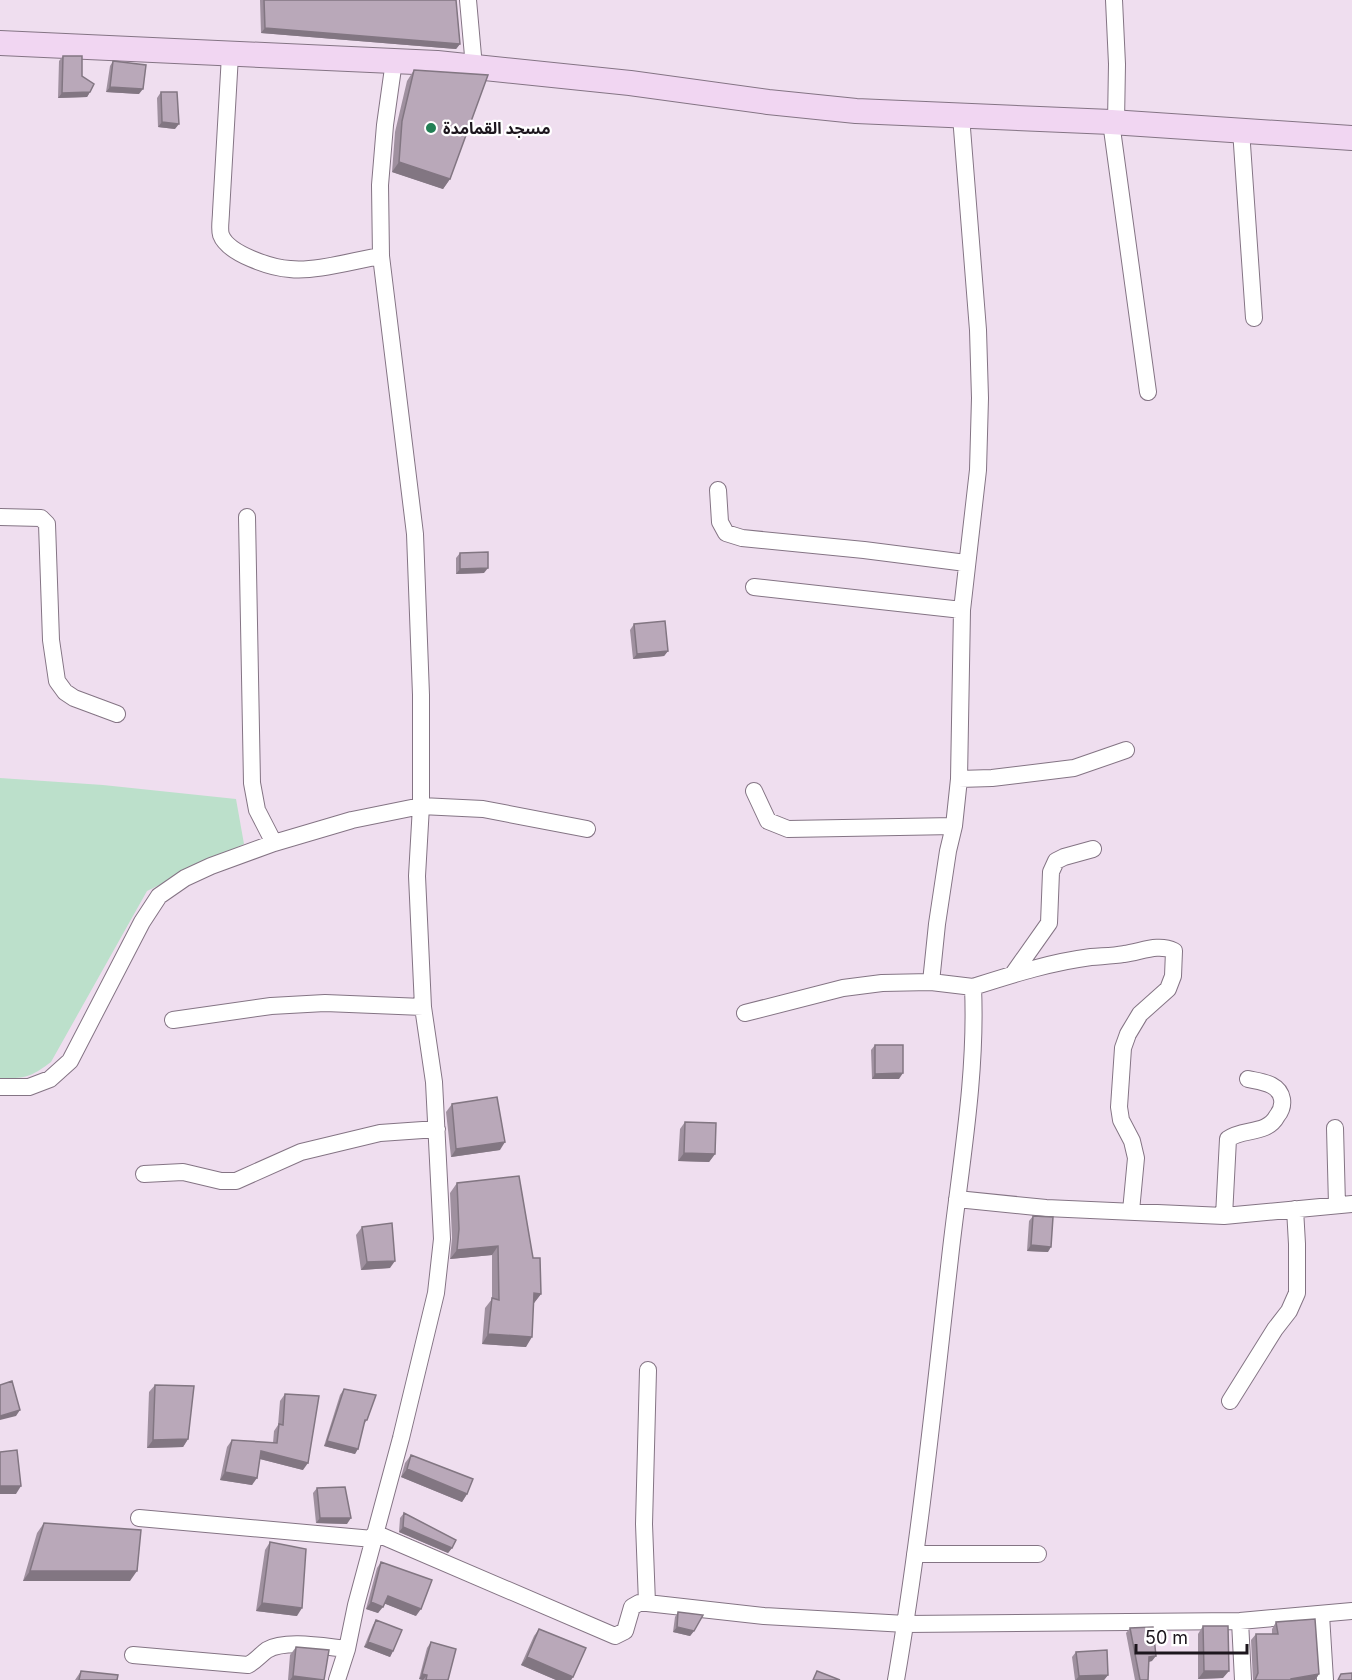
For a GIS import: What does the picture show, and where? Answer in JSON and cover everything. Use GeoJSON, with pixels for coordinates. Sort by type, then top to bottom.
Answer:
{"type":"FeatureCollection","features":[{"type":"Feature","properties":{"kind":"street"},"geometry":{"type":"LineString","coordinates":[[468,0],[474,67]]}},
{"type":"Feature","properties":{"kind":"street"},"geometry":{"type":"LineString","coordinates":[[1114,0],[1117,64],[1113,122],[1148,392]]}},
{"type":"Feature","properties":{"kind":"street"},"geometry":{"type":"LineString","coordinates":[[0,43],[394,61],[630,83],[768,102],[856,111],[1113,122],[1352,138]]}},
{"type":"Feature","properties":{"kind":"street"},"geometry":{"type":"LineString","coordinates":[[230,55],[221,212],[221,235],[230,247],[244,257],[289,270],[321,267],[381,256]]}},
{"type":"Feature","properties":{"kind":"street"},"geometry":{"type":"LineString","coordinates":[[337,1680],[401,1438],[436,1293],[442,1239],[434,1082],[423,1007],[417,876],[421,806],[421,694],[415,534],[381,256],[380,185],[394,61]]}},
{"type":"Feature","properties":{"kind":"street"},"geometry":{"type":"LineString","coordinates":[[931,982],[937,924],[954,826],[959,779],[962,610],[978,470],[980,398],[978,330],[961,116]]}},
{"type":"Feature","properties":{"kind":"street"},"geometry":{"type":"LineString","coordinates":[[1241,130],[1254,318]]}},
{"type":"Feature","properties":{"kind":"street"},"geometry":{"type":"LineString","coordinates":[[718,490],[720,522],[726,532],[742,538],[966,563]]}},
{"type":"Feature","properties":{"kind":"street"},"geometry":{"type":"LineString","coordinates":[[0,517],[41,518],[47,524],[51,640],[57,681],[65,692],[74,698],[117,714]]}},
{"type":"Feature","properties":{"kind":"street"},"geometry":{"type":"LineString","coordinates":[[247,517],[253,789],[257,810],[274,843]]}},
{"type":"Feature","properties":{"kind":"street"},"geometry":{"type":"LineString","coordinates":[[754,587],[962,610]]}},
{"type":"Feature","properties":{"kind":"street"},"geometry":{"type":"LineString","coordinates":[[959,779],[992,778],[1074,768],[1126,750]]}},
{"type":"Feature","properties":{"kind":"street"},"geometry":{"type":"LineString","coordinates":[[754,791],[768,821],[788,829],[954,826]]}},
{"type":"Feature","properties":{"kind":"street"},"geometry":{"type":"LineString","coordinates":[[0,1087],[29,1087],[50,1079],[70,1061],[142,922],[159,896],[185,878],[274,843],[352,820],[421,806],[483,809],[587,829]]}},
{"type":"Feature","properties":{"kind":"street"},"geometry":{"type":"LineString","coordinates":[[1013,974],[1049,923],[1051,872],[1056,861],[1064,856],[1093,849]]}},
{"type":"Feature","properties":{"kind":"street"},"geometry":{"type":"LineString","coordinates":[[745,1013],[843,988],[882,983],[931,982],[973,987],[1013,974],[1089,957],[1124,954],[1149,948],[1167,948],[1174,951],[1173,976],[1168,989],[1140,1014],[1123,1047],[1119,1107],[1121,1120],[1132,1141],[1136,1158],[1131,1211]]}},
{"type":"Feature","properties":{"kind":"street"},"geometry":{"type":"LineString","coordinates":[[896,1680],[915,1554],[970,1096],[973,987]]}},
{"type":"Feature","properties":{"kind":"street"},"geometry":{"type":"LineString","coordinates":[[173,1020],[271,1006],[325,1003],[423,1007]]}},
{"type":"Feature","properties":{"kind":"street"},"geometry":{"type":"LineString","coordinates":[[1224,1216],[1228,1139],[1266,1127],[1275,1121],[1283,1103],[1281,1094],[1270,1083],[1248,1079]]}},
{"type":"Feature","properties":{"kind":"street"},"geometry":{"type":"LineString","coordinates":[[957,1199],[1046,1208],[1224,1216],[1345,1204],[1335,1128]]}},
{"type":"Feature","properties":{"kind":"street"},"geometry":{"type":"LineString","coordinates":[[144,1174],[183,1172],[221,1181],[236,1181],[301,1152],[380,1133],[437,1129]]}},
{"type":"Feature","properties":{"kind":"street"},"geometry":{"type":"LineString","coordinates":[[1230,1401],[1275,1329],[1289,1311],[1297,1293],[1298,1244],[1295,1209]]}},
{"type":"Feature","properties":{"kind":"street"},"geometry":{"type":"LineString","coordinates":[[647,1603],[644,1524],[648,1370]]}},
{"type":"Feature","properties":{"kind":"street"},"geometry":{"type":"LineString","coordinates":[[139,1518],[374,1536],[615,1636],[625,1632],[632,1607],[639,1603],[764,1616],[906,1624],[1240,1621],[1352,1611]]}},
{"type":"Feature","properties":{"kind":"street"},"geometry":{"type":"LineString","coordinates":[[915,1554],[1038,1554]]}},
{"type":"Feature","properties":{"kind":"street"},"geometry":{"type":"LineString","coordinates":[[1321,1614],[1325,1680]]}},
{"type":"Feature","properties":{"kind":"street"},"geometry":{"type":"LineString","coordinates":[[1240,1621],[1243,1680]]}},
{"type":"Feature","properties":{"kind":"street"},"geometry":{"type":"LineString","coordinates":[[133,1656],[248,1665],[267,1650],[285,1645],[347,1648]]}},
{"type":"Feature","properties":{"kind":"green space"},"geometry":{"type":"Polygon","coordinates":[[[0,778],[103,785],[236,799],[244,844],[147,891],[51,1062],[33,1074],[16,1078],[0,1078],[0,778]]]}},
{"type":"Feature","properties":{"kind":"building"},"geometry":{"type":"Polygon","coordinates":[[[264,0],[456,0],[460,44],[265,28],[264,0]]]}},
{"type":"Feature","properties":{"kind":"building"},"geometry":{"type":"Polygon","coordinates":[[[63,56],[82,56],[82,76],[94,84],[90,92],[62,93],[63,56]]]}},
{"type":"Feature","properties":{"kind":"building"},"geometry":{"type":"Polygon","coordinates":[[[113,61],[146,65],[143,89],[110,87],[113,61]]]}},
{"type":"Feature","properties":{"kind":"building","name":"مسجد القمامدة"},"geometry":{"type":"Polygon","coordinates":[[[414,70],[488,75],[450,179],[399,162],[402,121],[414,70]]]}},
{"type":"Feature","properties":{"kind":"building"},"geometry":{"type":"Polygon","coordinates":[[[161,92],[177,92],[179,124],[162,122],[161,92]]]}},
{"type":"Feature","properties":{"kind":"building"},"geometry":{"type":"Polygon","coordinates":[[[488,552],[488,568],[460,569],[460,553],[488,552]]]}},
{"type":"Feature","properties":{"kind":"building"},"geometry":{"type":"Polygon","coordinates":[[[665,621],[668,651],[637,654],[634,624],[665,621]]]}},
{"type":"Feature","properties":{"kind":"building"},"geometry":{"type":"Polygon","coordinates":[[[875,1045],[903,1045],[903,1073],[875,1074],[875,1045]]]}},
{"type":"Feature","properties":{"kind":"building"},"geometry":{"type":"Polygon","coordinates":[[[497,1097],[505,1142],[456,1149],[452,1104],[497,1097]]]}},
{"type":"Feature","properties":{"kind":"building"},"geometry":{"type":"Polygon","coordinates":[[[685,1122],[716,1123],[715,1154],[684,1153],[685,1122]]]}},
{"type":"Feature","properties":{"kind":"building"},"geometry":{"type":"Polygon","coordinates":[[[519,1176],[533,1258],[540,1258],[541,1294],[534,1293],[532,1337],[488,1334],[492,1298],[499,1300],[498,1246],[457,1250],[459,1229],[457,1183],[519,1176]]]}},
{"type":"Feature","properties":{"kind":"building"},"geometry":{"type":"Polygon","coordinates":[[[1033,1216],[1053,1217],[1051,1247],[1031,1245],[1033,1216]]]}},
{"type":"Feature","properties":{"kind":"building"},"geometry":{"type":"Polygon","coordinates":[[[392,1223],[395,1261],[367,1262],[362,1227],[392,1223]]]}},
{"type":"Feature","properties":{"kind":"building"},"geometry":{"type":"Polygon","coordinates":[[[12,1381],[20,1410],[0,1416],[0,1385],[12,1381]]]}},
{"type":"Feature","properties":{"kind":"building"},"geometry":{"type":"Polygon","coordinates":[[[155,1385],[194,1386],[188,1439],[153,1440],[155,1385]]]}},
{"type":"Feature","properties":{"kind":"building"},"geometry":{"type":"Polygon","coordinates":[[[344,1389],[376,1395],[367,1420],[365,1420],[358,1449],[327,1441],[344,1389]]]}},
{"type":"Feature","properties":{"kind":"building"},"geometry":{"type":"Polygon","coordinates":[[[285,1394],[319,1396],[308,1463],[261,1451],[257,1478],[225,1472],[232,1440],[277,1443],[279,1424],[283,1425],[285,1394]]]}},
{"type":"Feature","properties":{"kind":"building"},"geometry":{"type":"Polygon","coordinates":[[[17,1450],[21,1486],[0,1486],[0,1452],[17,1450]]]}},
{"type":"Feature","properties":{"kind":"building"},"geometry":{"type":"Polygon","coordinates":[[[411,1455],[473,1479],[467,1494],[407,1469],[411,1455]]]}},
{"type":"Feature","properties":{"kind":"building"},"geometry":{"type":"Polygon","coordinates":[[[345,1487],[351,1518],[320,1518],[317,1488],[345,1487]]]}},
{"type":"Feature","properties":{"kind":"building"},"geometry":{"type":"Polygon","coordinates":[[[404,1513],[456,1540],[452,1548],[403,1527],[404,1513]]]}},
{"type":"Feature","properties":{"kind":"building"},"geometry":{"type":"Polygon","coordinates":[[[44,1523],[141,1530],[137,1571],[30,1571],[44,1523]]]}},
{"type":"Feature","properties":{"kind":"building"},"geometry":{"type":"Polygon","coordinates":[[[270,1542],[306,1549],[302,1608],[262,1603],[270,1542]]]}},
{"type":"Feature","properties":{"kind":"building"},"geometry":{"type":"Polygon","coordinates":[[[381,1562],[432,1580],[421,1609],[388,1596],[383,1607],[371,1602],[381,1562]]]}},
{"type":"Feature","properties":{"kind":"building"},"geometry":{"type":"Polygon","coordinates":[[[678,1612],[703,1615],[694,1631],[677,1627],[678,1612]]]}},
{"type":"Feature","properties":{"kind":"building"},"geometry":{"type":"Polygon","coordinates":[[[1315,1619],[1319,1674],[1291,1680],[1255,1680],[1258,1673],[1256,1634],[1278,1634],[1276,1622],[1315,1619]]]}},
{"type":"Feature","properties":{"kind":"building"},"geometry":{"type":"Polygon","coordinates":[[[376,1620],[402,1630],[393,1651],[368,1642],[376,1620]]]}},
{"type":"Feature","properties":{"kind":"building"},"geometry":{"type":"Polygon","coordinates":[[[1203,1626],[1228,1626],[1229,1671],[1204,1671],[1203,1626]]]}},
{"type":"Feature","properties":{"kind":"building"},"geometry":{"type":"Polygon","coordinates":[[[1153,1627],[1156,1656],[1149,1657],[1148,1680],[1140,1680],[1130,1628],[1153,1627]]]}},
{"type":"Feature","properties":{"kind":"building"},"geometry":{"type":"Polygon","coordinates":[[[539,1629],[586,1648],[573,1677],[527,1657],[539,1629]]]}},
{"type":"Feature","properties":{"kind":"building"},"geometry":{"type":"Polygon","coordinates":[[[431,1642],[456,1649],[448,1680],[426,1680],[427,1675],[422,1674],[431,1642]]]}},
{"type":"Feature","properties":{"kind":"building"},"geometry":{"type":"Polygon","coordinates":[[[296,1647],[329,1650],[324,1680],[293,1676],[296,1647]]]}},
{"type":"Feature","properties":{"kind":"building"},"geometry":{"type":"Polygon","coordinates":[[[1107,1650],[1108,1675],[1079,1676],[1076,1652],[1107,1650]]]}},
{"type":"Feature","properties":{"kind":"building"},"geometry":{"type":"Polygon","coordinates":[[[81,1671],[118,1675],[117,1680],[79,1680],[81,1671]]]}},
{"type":"Feature","properties":{"kind":"building"},"geometry":{"type":"Polygon","coordinates":[[[817,1671],[840,1680],[813,1680],[817,1671]]]}},
{"type":"Feature","properties":{"kind":"building"},"geometry":{"type":"Polygon","coordinates":[[[1352,1673],[1352,1680],[1338,1680],[1341,1674],[1352,1673]]]}},
{"type":"Feature","properties":{"kind":"place","name":"مسجد القمامدة"},"geometry":{"type":"Point","coordinates":[431,128]}}]}
